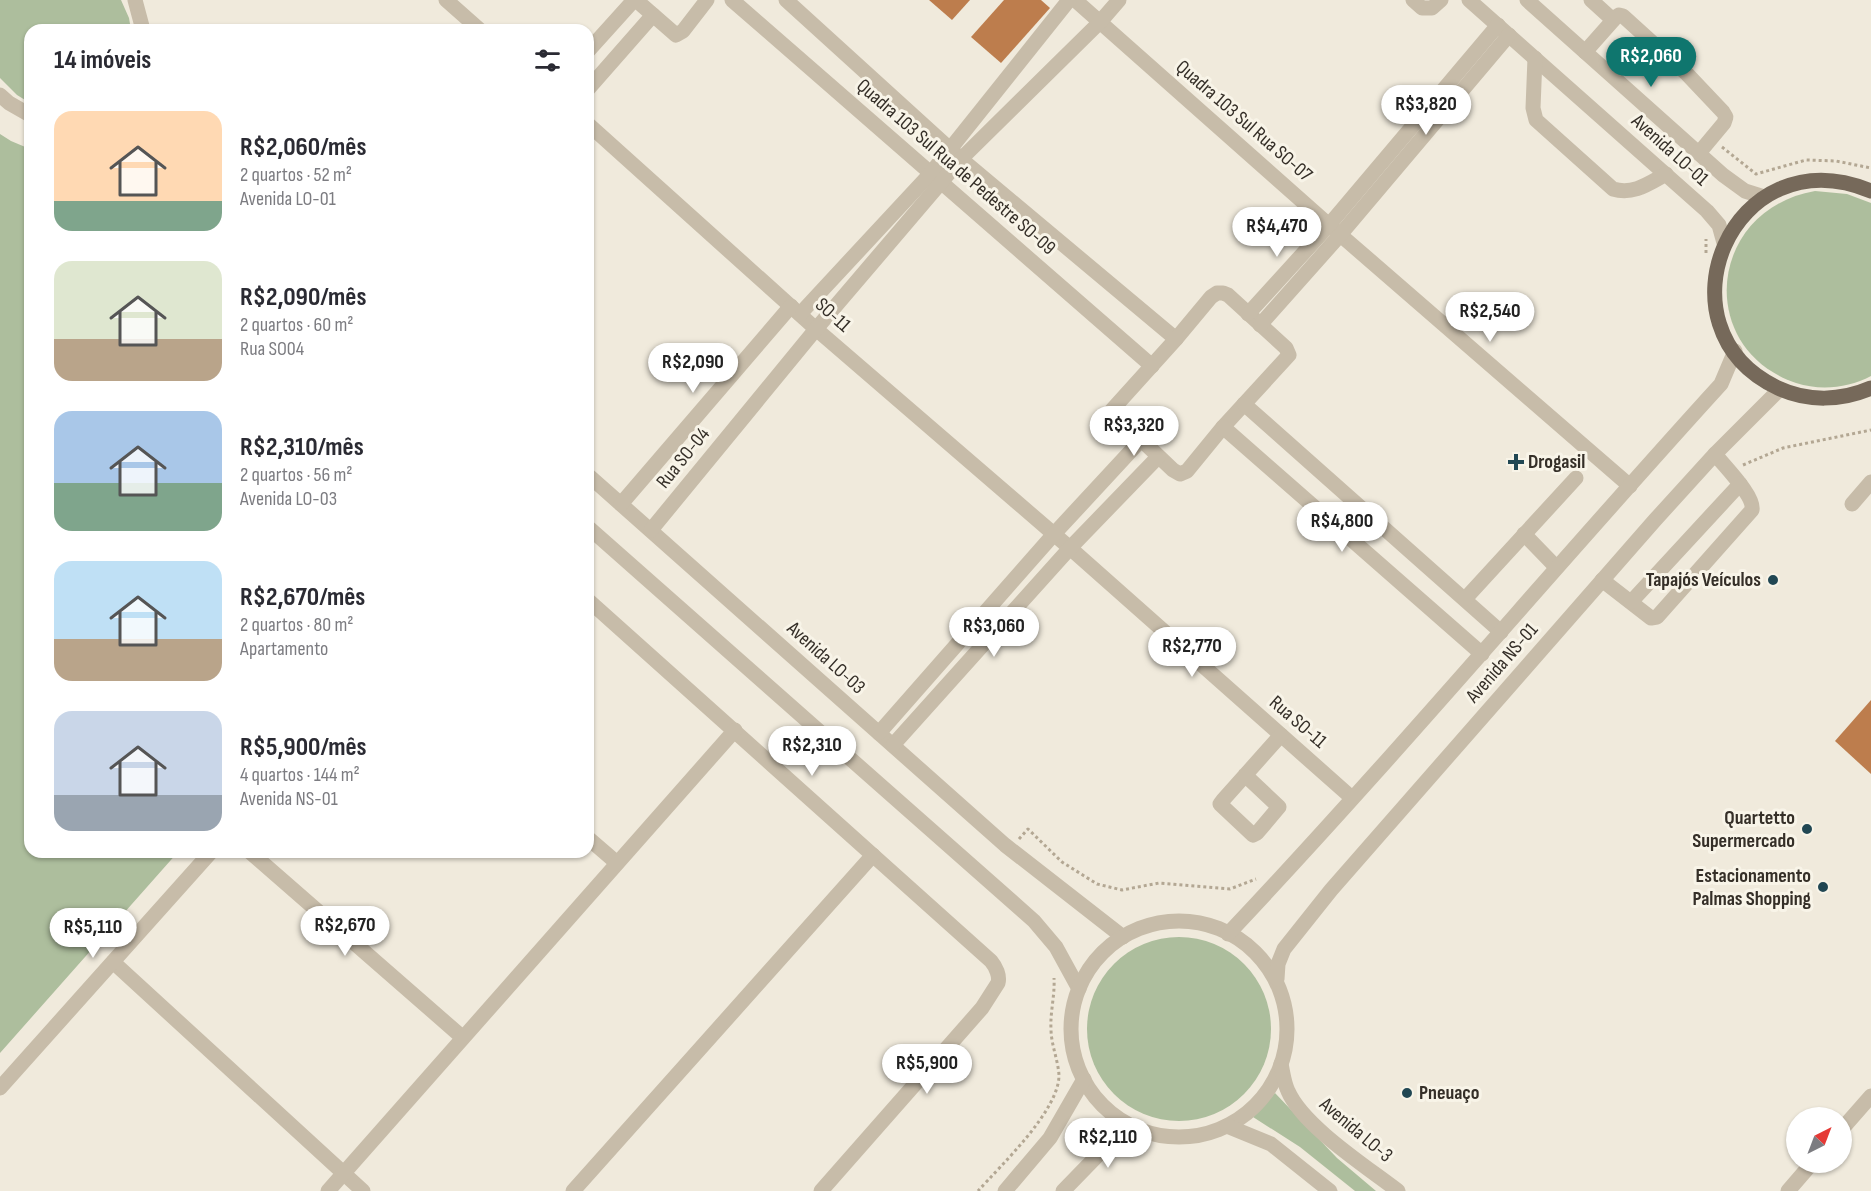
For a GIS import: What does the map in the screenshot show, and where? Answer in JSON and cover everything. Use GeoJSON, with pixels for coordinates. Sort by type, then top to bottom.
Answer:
{"type":"FeatureCollection","features":[{"type":"Feature","properties":{"kind":"main road"},"geometry":{"type":"LineString","coordinates":[[1870,189],[1840,181],[1812,180],[1788,186],[1764,197],[1743,215],[1724,243],[1717,267],[1715,297],[1721,324],[1735,351],[1755,374],[1780,389],[1800,396],[1828,398],[1856,394],[1871,388]]}},
{"type":"Feature","properties":{"kind":"street"},"geometry":{"type":"LineString","coordinates":[[135,0],[141,24]]}},
{"type":"Feature","properties":{"kind":"street"},"geometry":{"type":"LineString","coordinates":[[446,0],[473,24]]}},
{"type":"Feature","properties":{"kind":"street"},"geometry":{"type":"LineString","coordinates":[[594,44],[635,0],[676,34],[683,31],[707,0]]}},
{"type":"Feature","properties":{"kind":"street","name":"Quadra 103 Sul Rua de Pedestre SO-09"},"geometry":{"type":"LineString","coordinates":[[732,0],[1152,366]]}},
{"type":"Feature","properties":{"kind":"street","name":"Quadra 103 Sul Rua de Pedestre SO-09"},"geometry":{"type":"LineString","coordinates":[[786,0],[956,154],[1176,339]]}},
{"type":"Feature","properties":{"kind":"street"},"geometry":{"type":"LineString","coordinates":[[621,504],[795,310],[936,177],[956,154],[1069,0]]}},
{"type":"Feature","properties":{"kind":"street","name":"Quadra 103 Sul Rua SO-07"},"geometry":{"type":"LineString","coordinates":[[1075,0],[1630,486]]}},
{"type":"Feature","properties":{"kind":"street"},"geometry":{"type":"LineString","coordinates":[[956,154],[1100,22],[1119,0]]}},
{"type":"Feature","properties":{"kind":"street"},"geometry":{"type":"LineString","coordinates":[[1413,0],[1422,8],[1432,8],[1442,0]]}},
{"type":"Feature","properties":{"kind":"street","name":"Avenida LO-01"},"geometry":{"type":"LineString","coordinates":[[1469,0],[1712,216],[1722,231],[1724,243]]}},
{"type":"Feature","properties":{"kind":"street"},"geometry":{"type":"LineString","coordinates":[[1591,0],[1613,20]]}},
{"type":"Feature","properties":{"kind":"street","name":"Avenida LO-01"},"geometry":{"type":"LineString","coordinates":[[1536,3],[1585,52],[1738,187],[1764,197]]}},
{"type":"Feature","properties":{"kind":"street"},"geometry":{"type":"LineString","coordinates":[[594,82],[653,15]]}},
{"type":"Feature","properties":{"kind":"street"},"geometry":{"type":"LineString","coordinates":[[1585,52],[1613,20],[1619,15],[1623,16],[1687,74],[1726,117],[1724,123],[1699,153]]}},
{"type":"Feature","properties":{"kind":"street"},"geometry":{"type":"LineString","coordinates":[[1260,325],[1335,230],[1504,30]]}},
{"type":"Feature","properties":{"kind":"street"},"geometry":{"type":"LineString","coordinates":[[1535,58],[1533,108],[1536,120],[1613,189],[1632,192],[1666,174]]}},
{"type":"Feature","properties":{"kind":"street"},"geometry":{"type":"LineString","coordinates":[[0,95],[24,112]]}},
{"type":"Feature","properties":{"kind":"street","name":"SO-11"},"geometry":{"type":"LineString","coordinates":[[594,129],[816,329],[1054,534]]}},
{"type":"Feature","properties":{"kind":"street","name":"Rua SO-04"},"geometry":{"type":"LineString","coordinates":[[651,530],[816,329],[936,177]]}},
{"type":"Feature","properties":{"kind":"street"},"geometry":{"type":"LineString","coordinates":[[1248,314],[1335,230]]}},
{"type":"Feature","properties":{"kind":"street"},"geometry":{"type":"LineString","coordinates":[[1220,292],[1226,294],[1248,314],[1286,348],[1289,355],[1187,471],[1182,474],[1175,472],[1111,411],[1215,294],[1220,292]]}},
{"type":"Feature","properties":{"kind":"street","name":"Avenida NS-01"},"geometry":{"type":"LineString","coordinates":[[1228,934],[1482,654],[1556,567],[1721,384],[1735,351]]}},
{"type":"Feature","properties":{"kind":"street","name":"Avenida NS-01"},"geometry":{"type":"LineString","coordinates":[[1277,979],[1278,964],[1291,939],[1602,580],[1715,454],[1780,389]]}},
{"type":"Feature","properties":{"kind":"street"},"geometry":{"type":"LineString","coordinates":[[1244,404],[1501,632]]}},
{"type":"Feature","properties":{"kind":"street"},"geometry":{"type":"LineString","coordinates":[[1223,428],[1482,654]]}},
{"type":"Feature","properties":{"kind":"street"},"geometry":{"type":"LineString","coordinates":[[879,733],[1054,534],[1141,440]]}},
{"type":"Feature","properties":{"kind":"street"},"geometry":{"type":"LineString","coordinates":[[1602,580],[1651,618],[1657,618],[1752,510],[1752,502],[1715,454]]}},
{"type":"Feature","properties":{"kind":"street"},"geometry":{"type":"LineString","coordinates":[[893,745],[1070,548],[1158,456]]}},
{"type":"Feature","properties":{"kind":"street"},"geometry":{"type":"LineString","coordinates":[[1465,599],[1576,478]]}},
{"type":"Feature","properties":{"kind":"street","name":"Avenida LO-03"},"geometry":{"type":"LineString","coordinates":[[594,480],[1010,849],[1123,937]]}},
{"type":"Feature","properties":{"kind":"street"},"geometry":{"type":"LineString","coordinates":[[1851,504],[1871,482]]}},
{"type":"Feature","properties":{"kind":"street"},"geometry":{"type":"LineString","coordinates":[[1631,602],[1740,484]]}},
{"type":"Feature","properties":{"kind":"street"},"geometry":{"type":"LineString","coordinates":[[594,532],[1034,921],[1056,947],[1079,988]]}},
{"type":"Feature","properties":{"kind":"street","name":"Rua SO-11"},"geometry":{"type":"LineString","coordinates":[[1054,534],[1352,798]]}},
{"type":"Feature","properties":{"kind":"street"},"geometry":{"type":"LineString","coordinates":[[1524,534],[1556,567]]}},
{"type":"Feature","properties":{"kind":"street"},"geometry":{"type":"LineString","coordinates":[[594,605],[991,960],[999,979],[992,996],[982,1008],[821,1191]]}},
{"type":"Feature","properties":{"kind":"street"},"geometry":{"type":"LineString","coordinates":[[328,1191],[735,730]]}},
{"type":"Feature","properties":{"kind":"street"},"geometry":{"type":"LineString","coordinates":[[1245,775],[1281,735]]}},
{"type":"Feature","properties":{"kind":"street"},"geometry":{"type":"LineString","coordinates":[[594,843],[617,863]]}},
{"type":"Feature","properties":{"kind":"street"},"geometry":{"type":"LineString","coordinates":[[573,1191],[873,855]]}},
{"type":"Feature","properties":{"kind":"street"},"geometry":{"type":"LineString","coordinates":[[0,1088],[206,858]]}},
{"type":"Feature","properties":{"kind":"street"},"geometry":{"type":"LineString","coordinates":[[257,858],[462,1037]]}},
{"type":"Feature","properties":{"kind":"street"},"geometry":{"type":"LineString","coordinates":[[1174,921],[1208,925],[1240,940],[1277,979],[1287,1029],[1281,1064],[1269,1089],[1250,1110],[1227,1126],[1194,1136],[1159,1135],[1126,1123],[1098,1101],[1084,1079],[1071,1038],[1073,1004],[1086,971],[1109,945],[1123,937],[1139,927],[1174,921]]}},
{"type":"Feature","properties":{"kind":"street"},"geometry":{"type":"LineString","coordinates":[[113,962],[363,1191]]}},
{"type":"Feature","properties":{"kind":"street","name":"Avenida LO-3"},"geometry":{"type":"LineString","coordinates":[[1281,1064],[1288,1091],[1304,1114],[1329,1138],[1398,1191]]}},
{"type":"Feature","properties":{"kind":"street"},"geometry":{"type":"LineString","coordinates":[[1005,1191],[1050,1138],[1084,1079]]}},
{"type":"Feature","properties":{"kind":"street"},"geometry":{"type":"LineString","coordinates":[[1852,1118],[1871,1096]]}},
{"type":"Feature","properties":{"kind":"street"},"geometry":{"type":"LineString","coordinates":[[1227,1126],[1271,1144],[1330,1191]]}},
{"type":"Feature","properties":{"kind":"street"},"geometry":{"type":"LineString","coordinates":[[1063,1191],[1099,1154],[1137,1127]]}},
{"type":"Feature","properties":{"kind":"street"},"geometry":{"type":"LineString","coordinates":[[1788,1191],[1804,1173]]}},
{"type":"Feature","properties":{"kind":"path"},"geometry":{"type":"LineString","coordinates":[[1719,144],[1756,174],[1806,160],[1836,161],[1871,168]]}},
{"type":"Feature","properties":{"kind":"path"},"geometry":{"type":"LineString","coordinates":[[1706,235],[1706,256]]}},
{"type":"Feature","properties":{"kind":"path"},"geometry":{"type":"LineString","coordinates":[[1730,471],[1782,448],[1871,430]]}},
{"type":"Feature","properties":{"kind":"path"},"geometry":{"type":"LineString","coordinates":[[1010,849],[1028,829],[1062,862],[1097,884],[1122,890],[1159,883],[1230,889],[1260,878]]}},
{"type":"Feature","properties":{"kind":"path"},"geometry":{"type":"LineString","coordinates":[[978,1191],[1038,1123],[1055,1092],[1059,1076],[1051,1029],[1055,993],[1054,974]]}},
{"type":"Feature","properties":{"kind":"green space"},"geometry":{"type":"Polygon","coordinates":[[[0,0],[121,0],[130,24],[24,24],[24,99],[0,78],[0,0]]]}},
{"type":"Feature","properties":{"kind":"green space"},"geometry":{"type":"Polygon","coordinates":[[[0,134],[24,146],[24,858],[173,858],[0,1053],[0,134]]]}},
{"type":"Feature","properties":{"kind":"green space"},"geometry":{"type":"Polygon","coordinates":[[[1815,191],[1847,194],[1871,203],[1871,376],[1844,386],[1815,387],[1796,383],[1763,366],[1741,341],[1729,312],[1727,281],[1735,251],[1752,224],[1779,203],[1815,191]]]}},
{"type":"Feature","properties":{"kind":"green space"},"geometry":{"type":"Polygon","coordinates":[[[1179,937],[1214,944],[1244,964],[1264,994],[1271,1029],[1264,1064],[1244,1094],[1214,1114],[1179,1121],[1144,1114],[1114,1094],[1094,1064],[1087,1029],[1094,994],[1114,964],[1144,944],[1179,937]]]}},
{"type":"Feature","properties":{"kind":"green space"},"geometry":{"type":"Polygon","coordinates":[[[1275,1093],[1337,1158],[1376,1191],[1355,1191],[1300,1147],[1253,1117],[1275,1093]]]}},
{"type":"Feature","properties":{"kind":"building"},"geometry":{"type":"Polygon","coordinates":[[[929,0],[970,0],[952,20],[929,0]]]}},
{"type":"Feature","properties":{"kind":"building"},"geometry":{"type":"Polygon","coordinates":[[[1004,0],[1041,0],[1050,8],[1001,63],[971,37],[1004,0]]]}},
{"type":"Feature","properties":{"kind":"building"},"geometry":{"type":"Polygon","coordinates":[[[1871,700],[1871,774],[1835,741],[1871,700]]]}},
{"type":"Feature","properties":{"kind":"place","name":"Drogasil"},"geometry":{"type":"Point","coordinates":[1516,462]}},
{"type":"Feature","properties":{"kind":"place","name":"Tapajós Veículos"},"geometry":{"type":"Point","coordinates":[1773,580]}},
{"type":"Feature","properties":{"kind":"place","name":"Quartetto Supermercado"},"geometry":{"type":"Point","coordinates":[1807,829]}},
{"type":"Feature","properties":{"kind":"place","name":"Estacionamento Palmas Shopping"},"geometry":{"type":"Point","coordinates":[1823,887]}},
{"type":"Feature","properties":{"kind":"place","name":"Pneuaço"},"geometry":{"type":"Point","coordinates":[1407,1093]}}]}
